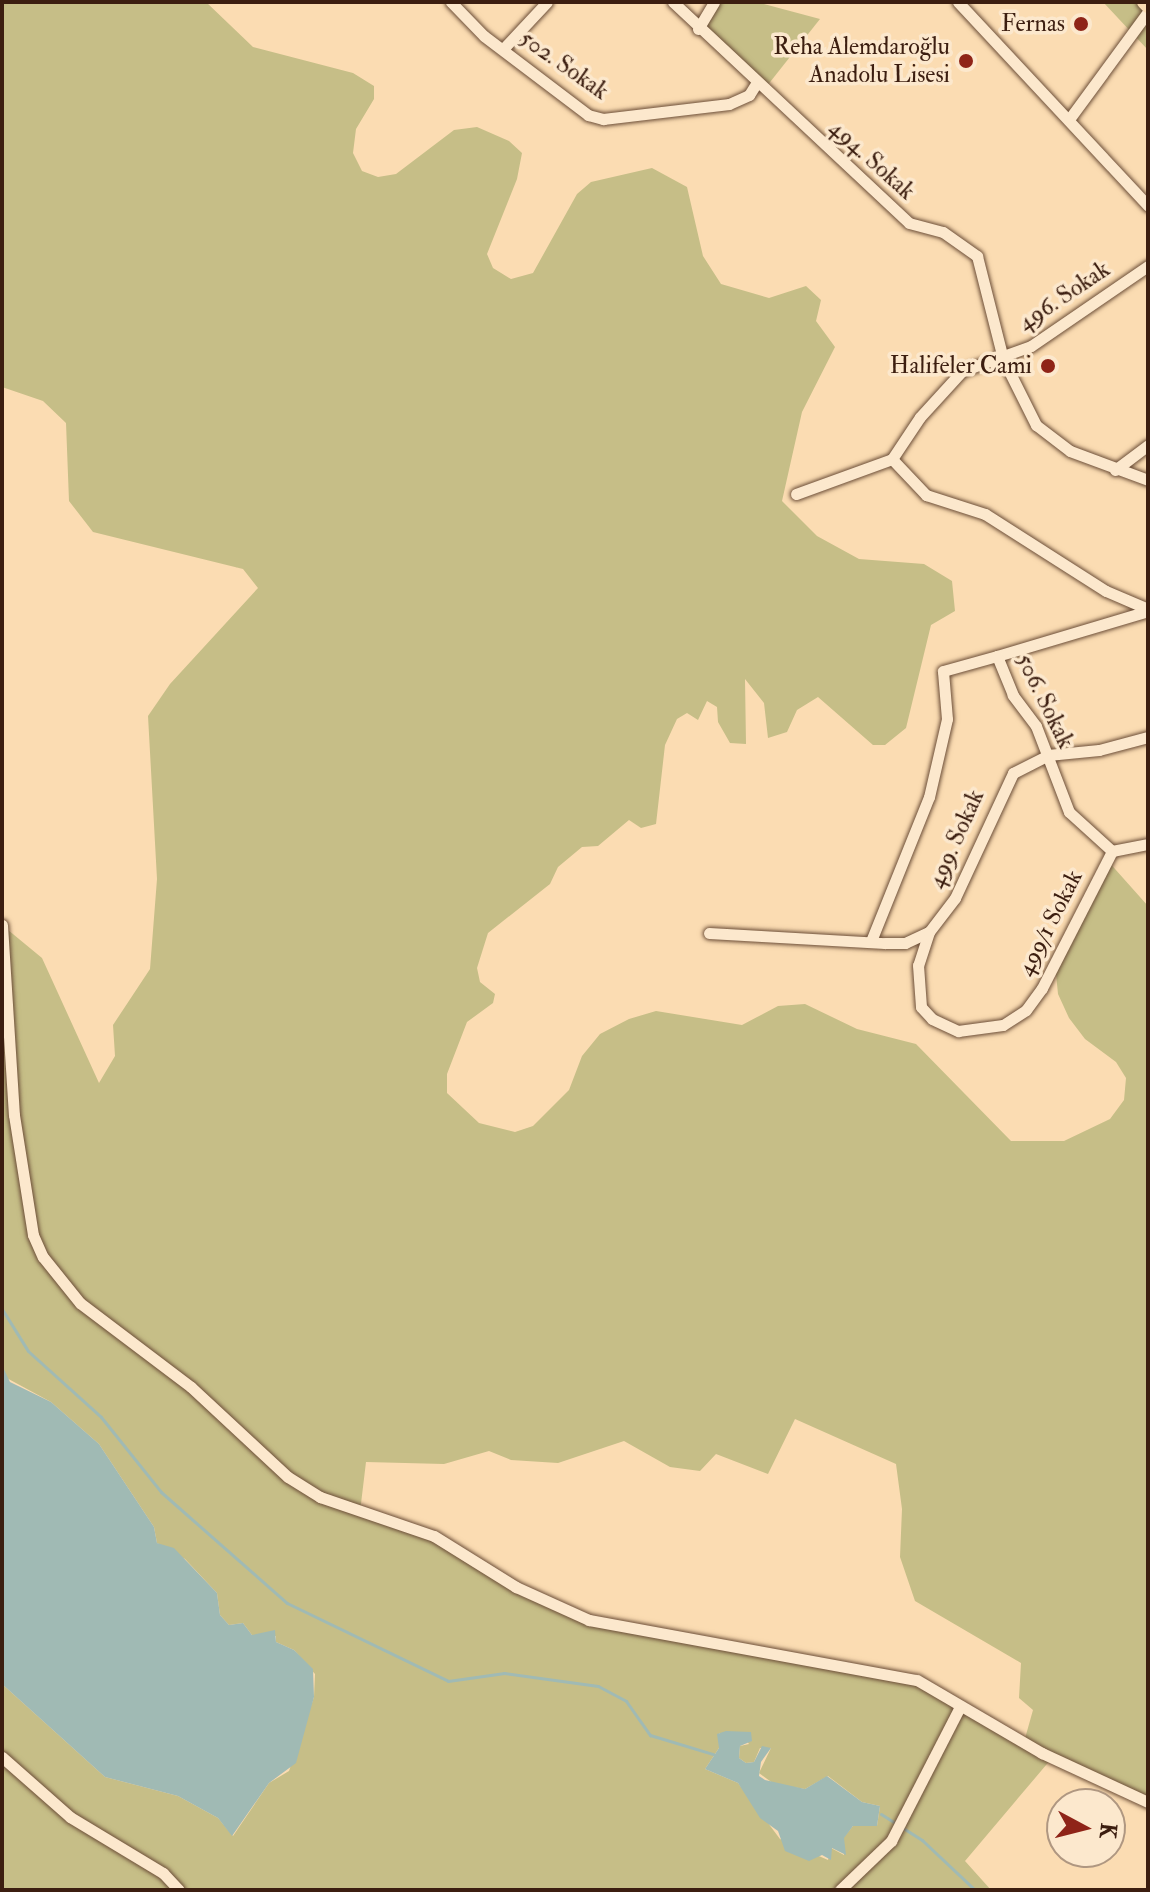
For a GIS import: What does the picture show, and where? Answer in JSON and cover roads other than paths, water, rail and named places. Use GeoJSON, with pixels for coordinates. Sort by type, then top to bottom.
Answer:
{"type":"FeatureCollection","features":[{"type":"Feature","properties":{"kind":"street","name":"502. Sokak"},"geometry":{"type":"LineString","coordinates":[[451,2],[503,49],[588,115],[603,119],[729,104],[749,95],[756,84]]}},
{"type":"Feature","properties":{"kind":"street"},"geometry":{"type":"LineString","coordinates":[[503,49],[547,2]]}},
{"type":"Feature","properties":{"kind":"street","name":"494. Sokak"},"geometry":{"type":"LineString","coordinates":[[673,2],[756,84],[909,223],[943,232],[977,256],[1003,359],[1036,425],[1070,451],[1148,480]]}},
{"type":"Feature","properties":{"kind":"street"},"geometry":{"type":"LineString","coordinates":[[698,29],[714,2]]}},
{"type":"Feature","properties":{"kind":"street"},"geometry":{"type":"LineString","coordinates":[[958,2],[1070,118],[1148,206]]}},
{"type":"Feature","properties":{"kind":"street"},"geometry":{"type":"LineString","coordinates":[[1070,118],[1147,7]]}},
{"type":"Feature","properties":{"kind":"street","name":"496. Sokak"},"geometry":{"type":"LineString","coordinates":[[892,459],[920,417],[962,371],[977,362],[1003,359],[1031,346],[1148,266]]}},
{"type":"Feature","properties":{"kind":"street"},"geometry":{"type":"LineString","coordinates":[[1115,470],[1148,445]]}},
{"type":"Feature","properties":{"kind":"street"},"geometry":{"type":"LineString","coordinates":[[796,494],[892,459],[926,495],[985,514],[1106,591],[1148,610]]}},
{"type":"Feature","properties":{"kind":"street","name":"506. Sokak"},"geometry":{"type":"LineString","coordinates":[[1112,851],[1069,812],[1048,755],[997,656],[1148,610]]}},
{"type":"Feature","properties":{"kind":"street"},"geometry":{"type":"LineString","coordinates":[[871,941],[929,797],[947,719],[943,671],[997,656]]}},
{"type":"Feature","properties":{"kind":"street","name":"499. Sokak"},"geometry":{"type":"LineString","coordinates":[[929,932],[962,885],[1003,787],[1013,773],[1048,755],[1099,750],[1148,737]]}},
{"type":"Feature","properties":{"kind":"street"},"geometry":{"type":"LineString","coordinates":[[1112,851],[1148,844]]}},
{"type":"Feature","properties":{"kind":"street","name":"499/1 Sokak"},"geometry":{"type":"LineString","coordinates":[[929,932],[918,965],[921,1007],[932,1019],[958,1031],[1003,1025],[1026,1010],[1042,988],[1112,851]]}},
{"type":"Feature","properties":{"kind":"street"},"geometry":{"type":"LineString","coordinates":[[2,925],[14,1115],[33,1235],[43,1257],[80,1303],[191,1387],[255,1450],[320,1497],[434,1536],[561,1611],[634,1630],[917,1680],[960,1707],[1148,1802]]}},
{"type":"Feature","properties":{"kind":"street"},"geometry":{"type":"LineString","coordinates":[[709,933],[806,942],[905,943],[929,932]]}},
{"type":"Feature","properties":{"kind":"street"},"geometry":{"type":"LineString","coordinates":[[840,1890],[891,1841],[960,1707]]}},
{"type":"Feature","properties":{"kind":"street"},"geometry":{"type":"LineString","coordinates":[[2,1757],[91,1833],[128,1850],[179,1890]]}},
{"type":"Feature","properties":{"kind":"water"},"geometry":{"type":"Polygon","coordinates":[[[2,1365],[10,1382],[51,1402],[99,1444],[154,1527],[157,1543],[174,1548],[217,1593],[220,1615],[229,1625],[243,1623],[252,1635],[275,1630],[276,1642],[294,1650],[313,1669],[314,1697],[296,1763],[269,1783],[232,1836],[218,1818],[178,1796],[105,1777],[2,1684],[2,1365]]]}},
{"type":"Feature","properties":{"kind":"water"},"geometry":{"type":"Polygon","coordinates":[[[726,1731],[751,1732],[752,1741],[740,1746],[739,1758],[746,1763],[754,1762],[762,1746],[771,1748],[761,1762],[759,1776],[765,1780],[805,1789],[827,1776],[862,1802],[880,1806],[877,1826],[853,1826],[844,1838],[846,1855],[832,1848],[831,1860],[822,1855],[809,1861],[785,1851],[778,1831],[760,1818],[738,1783],[705,1769],[719,1748],[717,1734],[726,1731]]]}},
{"type":"Feature","properties":{"kind":"waterway"},"geometry":{"type":"LineString","coordinates":[[2,1309],[28,1351],[101,1417],[161,1492],[287,1603],[448,1681],[504,1673],[598,1686],[626,1701],[650,1735],[713,1754]]}},
{"type":"Feature","properties":{"kind":"waterway"},"geometry":{"type":"LineString","coordinates":[[881,1814],[922,1840],[975,1890]]}},
{"type":"Feature","properties":{"kind":"place","name":"Fernas"},"geometry":{"type":"Point","coordinates":[1081,24]}},
{"type":"Feature","properties":{"kind":"place","name":"Reha Alemdaroğlu Anadolu Lisesi"},"geometry":{"type":"Point","coordinates":[966,61]}},
{"type":"Feature","properties":{"kind":"place","name":"Halifeler Cami"},"geometry":{"type":"Point","coordinates":[1048,366]}}]}
